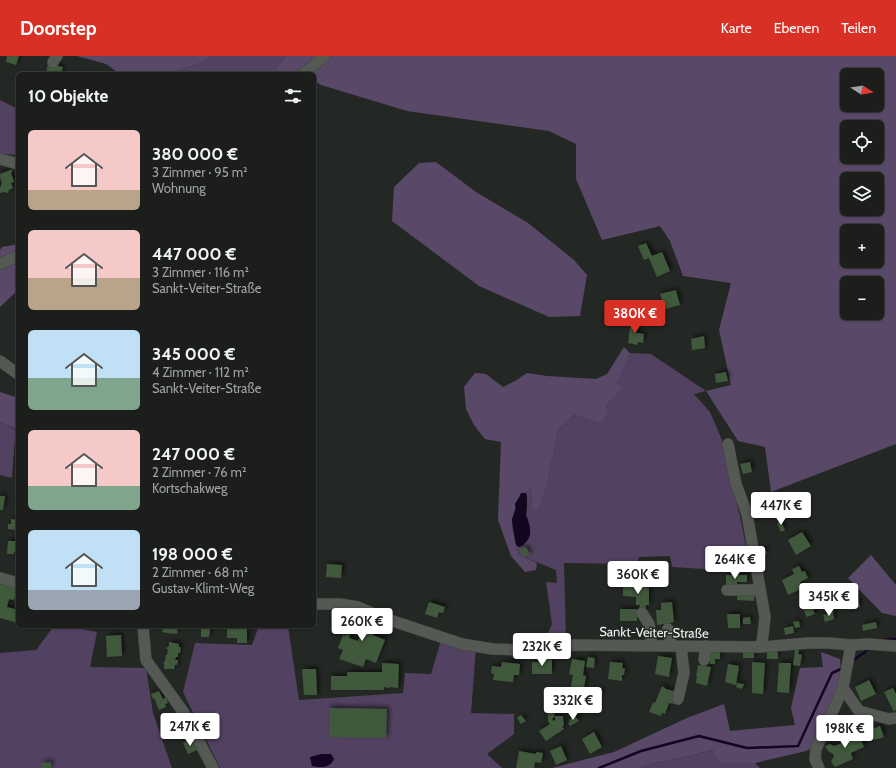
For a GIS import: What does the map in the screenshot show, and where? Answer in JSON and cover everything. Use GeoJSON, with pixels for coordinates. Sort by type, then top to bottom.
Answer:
{"type":"FeatureCollection","features":[{"type":"Feature","properties":{"kind":"street"},"geometry":{"type":"LineString","coordinates":[[305,72],[325,56]]}},
{"type":"Feature","properties":{"kind":"street"},"geometry":{"type":"LineString","coordinates":[[0,159],[16,163]]}},
{"type":"Feature","properties":{"kind":"street"},"geometry":{"type":"LineString","coordinates":[[0,264],[16,257]]}},
{"type":"Feature","properties":{"kind":"street"},"geometry":{"type":"LineString","coordinates":[[0,361],[16,373]]}},
{"type":"Feature","properties":{"kind":"street"},"geometry":{"type":"LineString","coordinates":[[728,444],[736,484],[747,514],[765,616],[761,647]]}},
{"type":"Feature","properties":{"kind":"street"},"geometry":{"type":"LineString","coordinates":[[0,578],[16,582]]}},
{"type":"Feature","properties":{"kind":"street"},"geometry":{"type":"LineString","coordinates":[[727,590],[760,590]]}},
{"type":"Feature","properties":{"kind":"street","name":"Sankt-Veiter-Straße"},"geometry":{"type":"LineString","coordinates":[[316,604],[340,604],[358,607],[382,617],[462,644],[493,649],[523,650],[572,645],[761,647],[808,643],[891,646]]}},
{"type":"Feature","properties":{"kind":"street"},"geometry":{"type":"LineString","coordinates":[[642,613],[649,624],[652,646]]}},
{"type":"Feature","properties":{"kind":"street"},"geometry":{"type":"LineString","coordinates":[[143,628],[146,660],[184,713],[213,768]]}},
{"type":"Feature","properties":{"kind":"street"},"geometry":{"type":"LineString","coordinates":[[668,629],[676,646],[684,673],[678,699]]}},
{"type":"Feature","properties":{"kind":"street"},"geometry":{"type":"LineString","coordinates":[[819,768],[815,759],[816,749],[843,688],[851,644]]}},
{"type":"Feature","properties":{"kind":"street"},"geometry":{"type":"LineString","coordinates":[[704,660],[706,646]]}},
{"type":"Feature","properties":{"kind":"street"},"geometry":{"type":"LineString","coordinates":[[843,688],[859,711],[889,719],[896,718]]}},
{"type":"Feature","properties":{"kind":"shaded area"},"geometry":{"type":"Polygon","coordinates":[[[77,56],[209,56],[206,61],[175,72],[117,72],[106,64],[77,56]]]}},
{"type":"Feature","properties":{"kind":"shaded area"},"geometry":{"type":"Polygon","coordinates":[[[209,56],[286,56],[273,72],[175,72],[206,61],[209,56]]]}},
{"type":"Feature","properties":{"kind":"shaded area"},"geometry":{"type":"Polygon","coordinates":[[[286,56],[896,56],[896,444],[771,492],[765,447],[738,441],[706,391],[731,385],[719,330],[731,283],[683,276],[670,241],[660,226],[602,240],[576,179],[576,144],[549,131],[407,111],[321,85],[316,81],[316,72],[273,72],[286,56]]]}},
{"type":"Feature","properties":{"kind":"shaded area"},"geometry":{"type":"Polygon","coordinates":[[[0,100],[16,108],[16,155],[0,155],[0,100]]]}},
{"type":"Feature","properties":{"kind":"shaded area"},"geometry":{"type":"Polygon","coordinates":[[[436,162],[476,192],[528,223],[574,260],[587,275],[580,316],[549,317],[479,286],[392,221],[394,187],[419,163],[436,162]]]}},
{"type":"Feature","properties":{"kind":"shaded area"},"geometry":{"type":"Polygon","coordinates":[[[16,244],[16,292],[0,307],[0,250],[2,247],[16,244]]]}},
{"type":"Feature","properties":{"kind":"shaded area"},"geometry":{"type":"Polygon","coordinates":[[[624,347],[630,353],[616,383],[625,387],[613,397],[606,407],[607,415],[601,423],[575,414],[558,430],[547,485],[538,509],[532,509],[531,486],[526,493],[521,493],[515,504],[512,524],[519,555],[537,563],[536,570],[525,572],[511,556],[498,520],[501,442],[485,439],[474,425],[466,409],[464,387],[475,373],[486,374],[503,387],[527,373],[547,376],[596,379],[607,374],[624,347]]]}},
{"type":"Feature","properties":{"kind":"shaded area"},"geometry":{"type":"Polygon","coordinates":[[[630,353],[651,354],[706,391],[694,394],[710,412],[722,440],[729,475],[740,516],[751,572],[672,567],[670,556],[639,557],[637,564],[564,563],[566,641],[544,642],[552,624],[546,582],[557,583],[556,570],[519,555],[516,545],[519,547],[524,545],[528,520],[526,515],[526,493],[531,485],[532,509],[538,508],[547,485],[558,430],[575,414],[606,408],[612,397],[625,387],[615,383],[630,353]]]}},
{"type":"Feature","properties":{"kind":"shaded area"},"geometry":{"type":"Polygon","coordinates":[[[0,392],[16,397],[16,429],[0,422],[0,392]]]}},
{"type":"Feature","properties":{"kind":"shaded area"},"geometry":{"type":"Polygon","coordinates":[[[0,422],[16,430],[12,478],[0,475],[0,422]]]}},
{"type":"Feature","properties":{"kind":"shaded area"},"geometry":{"type":"Polygon","coordinates":[[[521,493],[526,493],[526,516],[530,536],[523,545],[519,547],[516,545],[512,519],[516,509],[515,504],[521,493]]]}},
{"type":"Feature","properties":{"kind":"shaded area"},"geometry":{"type":"Polygon","coordinates":[[[871,555],[896,585],[896,616],[882,613],[848,578],[871,555]]]}},
{"type":"Feature","properties":{"kind":"shaded area"},"geometry":{"type":"Polygon","coordinates":[[[52,628],[77,628],[97,632],[90,667],[146,668],[153,713],[172,768],[0,768],[0,653],[36,650],[52,628]]]}},
{"type":"Feature","properties":{"kind":"shaded area"},"geometry":{"type":"Polygon","coordinates":[[[258,628],[288,628],[299,700],[403,693],[405,673],[431,674],[442,637],[476,647],[471,713],[514,714],[514,734],[487,754],[502,768],[220,768],[183,692],[195,643],[252,645],[258,628]]]}},
{"type":"Feature","properties":{"kind":"shaded area"},"geometry":{"type":"Polygon","coordinates":[[[821,652],[840,659],[842,683],[815,747],[806,751],[755,763],[719,763],[713,750],[658,762],[640,768],[552,768],[614,752],[687,718],[724,704],[730,731],[795,725],[791,708],[800,668],[823,667],[821,652]]]}},
{"type":"Feature","properties":{"kind":"shaded area"},"geometry":{"type":"Polygon","coordinates":[[[714,750],[719,763],[755,763],[760,768],[640,768],[658,762],[714,750]]]}},
{"type":"Feature","properties":{"kind":"shaded area"},"geometry":{"type":"Polygon","coordinates":[[[321,754],[331,754],[334,759],[328,766],[325,767],[312,766],[310,757],[321,754]]]}},
{"type":"Feature","properties":{"kind":"building"},"geometry":{"type":"Polygon","coordinates":[[[7,56],[19,56],[16,65],[6,62],[7,56]]]}},
{"type":"Feature","properties":{"kind":"building"},"geometry":{"type":"Polygon","coordinates":[[[48,63],[63,67],[62,72],[46,72],[48,63]]]}},
{"type":"Feature","properties":{"kind":"building"},"geometry":{"type":"Polygon","coordinates":[[[13,169],[11,173],[14,182],[11,183],[13,188],[9,190],[8,193],[0,193],[2,183],[0,174],[13,169]]]}},
{"type":"Feature","properties":{"kind":"building"},"geometry":{"type":"Polygon","coordinates":[[[646,243],[652,256],[662,252],[670,271],[657,277],[649,258],[644,260],[638,246],[646,243]]]}},
{"type":"Feature","properties":{"kind":"building"},"geometry":{"type":"Polygon","coordinates":[[[676,290],[680,305],[665,309],[660,294],[676,290]]]}},
{"type":"Feature","properties":{"kind":"building"},"geometry":{"type":"Polygon","coordinates":[[[633,319],[639,320],[638,330],[637,329],[636,333],[644,334],[643,343],[638,342],[638,345],[628,343],[630,327],[631,328],[633,319]]]}},
{"type":"Feature","properties":{"kind":"building"},"geometry":{"type":"Polygon","coordinates":[[[704,336],[705,348],[692,350],[691,339],[704,336]]]}},
{"type":"Feature","properties":{"kind":"building"},"geometry":{"type":"Polygon","coordinates":[[[726,372],[728,381],[716,383],[715,374],[726,372]]]}},
{"type":"Feature","properties":{"kind":"building"},"geometry":{"type":"Polygon","coordinates":[[[750,462],[752,472],[743,474],[740,464],[750,462]]]}},
{"type":"Feature","properties":{"kind":"building"},"geometry":{"type":"Polygon","coordinates":[[[0,496],[5,496],[3,510],[0,510],[0,496]]]}},
{"type":"Feature","properties":{"kind":"building"},"geometry":{"type":"Polygon","coordinates":[[[777,501],[781,506],[775,510],[772,504],[777,501]]]}},
{"type":"Feature","properties":{"kind":"building"},"geometry":{"type":"Polygon","coordinates":[[[11,519],[16,520],[16,530],[8,529],[8,524],[11,524],[11,519]]]}},
{"type":"Feature","properties":{"kind":"building"},"geometry":{"type":"Polygon","coordinates":[[[781,521],[785,530],[781,532],[777,523],[781,521]]]}},
{"type":"Feature","properties":{"kind":"building"},"geometry":{"type":"Polygon","coordinates":[[[802,532],[811,546],[796,555],[788,540],[802,532]]]}},
{"type":"Feature","properties":{"kind":"building"},"geometry":{"type":"Polygon","coordinates":[[[16,538],[16,552],[7,554],[8,541],[15,541],[16,538]]]}},
{"type":"Feature","properties":{"kind":"building"},"geometry":{"type":"Polygon","coordinates":[[[526,547],[530,554],[522,557],[520,549],[526,547]]]}},
{"type":"Feature","properties":{"kind":"building"},"geometry":{"type":"Polygon","coordinates":[[[764,548],[767,553],[761,556],[759,551],[764,548]]]}},
{"type":"Feature","properties":{"kind":"building"},"geometry":{"type":"Polygon","coordinates":[[[327,564],[342,565],[341,578],[326,577],[327,564]]]}},
{"type":"Feature","properties":{"kind":"building"},"geometry":{"type":"Polygon","coordinates":[[[799,566],[802,572],[805,571],[808,578],[800,582],[803,588],[788,595],[782,580],[794,574],[792,569],[799,566]]]}},
{"type":"Feature","properties":{"kind":"building"},"geometry":{"type":"Polygon","coordinates":[[[726,575],[747,575],[747,582],[737,582],[737,586],[726,587],[726,575]]]}},
{"type":"Feature","properties":{"kind":"building"},"geometry":{"type":"Polygon","coordinates":[[[0,583],[16,587],[14,600],[9,599],[7,607],[16,609],[16,622],[0,618],[0,583]]]}},
{"type":"Feature","properties":{"kind":"building"},"geometry":{"type":"Polygon","coordinates":[[[623,584],[630,584],[630,586],[633,586],[633,589],[649,586],[649,605],[646,605],[645,610],[639,610],[640,605],[636,605],[636,597],[623,596],[623,584]]]}},
{"type":"Feature","properties":{"kind":"building"},"geometry":{"type":"Polygon","coordinates":[[[737,592],[755,593],[754,601],[737,600],[737,592]]]}},
{"type":"Feature","properties":{"kind":"building"},"geometry":{"type":"Polygon","coordinates":[[[858,598],[860,607],[848,610],[846,601],[858,598]]]}},
{"type":"Feature","properties":{"kind":"building"},"geometry":{"type":"Polygon","coordinates":[[[429,602],[445,607],[443,613],[439,612],[437,618],[425,614],[429,602]]]}},
{"type":"Feature","properties":{"kind":"building"},"geometry":{"type":"Polygon","coordinates":[[[672,602],[674,622],[670,623],[670,626],[664,626],[664,624],[657,625],[656,610],[661,610],[661,603],[672,602]]]}},
{"type":"Feature","properties":{"kind":"building"},"geometry":{"type":"Polygon","coordinates":[[[812,605],[815,614],[807,617],[803,609],[812,605]]]}},
{"type":"Feature","properties":{"kind":"building"},"geometry":{"type":"Polygon","coordinates":[[[620,609],[637,609],[637,621],[620,621],[620,609]]]}},
{"type":"Feature","properties":{"kind":"building"},"geometry":{"type":"Polygon","coordinates":[[[355,611],[379,620],[373,635],[385,640],[376,663],[366,659],[363,667],[339,659],[343,650],[338,648],[343,635],[350,635],[349,638],[358,641],[362,628],[353,625],[354,622],[351,621],[355,611]]]}},
{"type":"Feature","properties":{"kind":"building"},"geometry":{"type":"Polygon","coordinates":[[[833,611],[834,619],[825,622],[823,615],[833,611]]]}},
{"type":"Feature","properties":{"kind":"building"},"geometry":{"type":"Polygon","coordinates":[[[727,614],[740,614],[740,628],[728,628],[727,614]]]}},
{"type":"Feature","properties":{"kind":"building"},"geometry":{"type":"Polygon","coordinates":[[[750,617],[751,624],[743,624],[743,618],[750,617]]]}},
{"type":"Feature","properties":{"kind":"building"},"geometry":{"type":"Polygon","coordinates":[[[799,621],[800,627],[795,628],[793,622],[799,621]]]}},
{"type":"Feature","properties":{"kind":"building"},"geometry":{"type":"Polygon","coordinates":[[[876,622],[877,628],[863,631],[862,625],[876,622]]]}},
{"type":"Feature","properties":{"kind":"building"},"geometry":{"type":"Polygon","coordinates":[[[793,626],[794,633],[785,635],[784,628],[793,626]]]}},
{"type":"Feature","properties":{"kind":"building"},"geometry":{"type":"Polygon","coordinates":[[[163,628],[178,628],[177,634],[162,632],[163,628]]]}},
{"type":"Feature","properties":{"kind":"building"},"geometry":{"type":"Polygon","coordinates":[[[201,628],[210,629],[209,637],[201,637],[201,628]]]}},
{"type":"Feature","properties":{"kind":"building"},"geometry":{"type":"Polygon","coordinates":[[[227,628],[247,628],[247,643],[237,643],[237,638],[227,638],[227,628]]]}},
{"type":"Feature","properties":{"kind":"building"},"geometry":{"type":"Polygon","coordinates":[[[121,635],[122,656],[107,657],[106,636],[121,635]]]}},
{"type":"Feature","properties":{"kind":"building"},"geometry":{"type":"Polygon","coordinates":[[[169,642],[179,644],[179,647],[181,647],[180,653],[178,653],[178,657],[176,657],[175,660],[178,660],[174,669],[164,669],[163,663],[167,655],[168,650],[166,648],[169,646],[169,642]]]}},
{"type":"Feature","properties":{"kind":"building"},"geometry":{"type":"Polygon","coordinates":[[[795,650],[799,650],[798,654],[802,655],[800,666],[793,665],[795,650]]]}},
{"type":"Feature","properties":{"kind":"building"},"geometry":{"type":"Polygon","coordinates":[[[710,652],[720,652],[720,659],[715,659],[715,664],[710,664],[710,652]]]}},
{"type":"Feature","properties":{"kind":"building"},"geometry":{"type":"Polygon","coordinates":[[[743,652],[754,652],[754,658],[743,658],[743,652]]]}},
{"type":"Feature","properties":{"kind":"building"},"geometry":{"type":"Polygon","coordinates":[[[767,652],[778,652],[778,659],[767,659],[767,652]]]}},
{"type":"Feature","properties":{"kind":"building"},"geometry":{"type":"Polygon","coordinates":[[[658,656],[672,658],[669,677],[655,674],[658,656]]]}},
{"type":"Feature","properties":{"kind":"building"},"geometry":{"type":"Polygon","coordinates":[[[588,657],[595,658],[594,668],[586,667],[588,657]]]}},
{"type":"Feature","properties":{"kind":"building"},"geometry":{"type":"Polygon","coordinates":[[[552,659],[552,674],[532,674],[532,662],[552,659]]]}},
{"type":"Feature","properties":{"kind":"building"},"geometry":{"type":"Polygon","coordinates":[[[572,659],[585,661],[583,675],[586,676],[583,694],[570,692],[573,675],[569,674],[572,659]]]}},
{"type":"Feature","properties":{"kind":"building"},"geometry":{"type":"Polygon","coordinates":[[[502,662],[520,664],[519,675],[514,675],[513,682],[493,680],[494,674],[491,673],[492,666],[501,667],[502,662]]]}},
{"type":"Feature","properties":{"kind":"building"},"geometry":{"type":"Polygon","coordinates":[[[610,662],[623,663],[622,668],[625,668],[624,675],[622,675],[622,681],[608,679],[610,662]]]}},
{"type":"Feature","properties":{"kind":"building"},"geometry":{"type":"Polygon","coordinates":[[[752,662],[765,663],[763,694],[752,693],[752,662]]]}},
{"type":"Feature","properties":{"kind":"building"},"geometry":{"type":"Polygon","coordinates":[[[382,663],[399,664],[398,688],[384,687],[384,690],[331,690],[331,676],[347,676],[347,672],[382,672],[382,663]]]}},
{"type":"Feature","properties":{"kind":"building"},"geometry":{"type":"Polygon","coordinates":[[[779,663],[791,663],[789,693],[777,692],[779,663]]]}},
{"type":"Feature","properties":{"kind":"building"},"geometry":{"type":"Polygon","coordinates":[[[728,664],[739,666],[736,685],[725,682],[728,664]]]}},
{"type":"Feature","properties":{"kind":"building"},"geometry":{"type":"Polygon","coordinates":[[[698,665],[711,667],[707,686],[696,683],[698,665]]]}},
{"type":"Feature","properties":{"kind":"building"},"geometry":{"type":"Polygon","coordinates":[[[302,669],[316,669],[317,695],[304,695],[302,669]]]}},
{"type":"Feature","properties":{"kind":"building"},"geometry":{"type":"Polygon","coordinates":[[[869,680],[876,694],[861,701],[855,687],[869,680]]]}},
{"type":"Feature","properties":{"kind":"building"},"geometry":{"type":"Polygon","coordinates":[[[737,683],[744,684],[742,689],[736,687],[737,683]]]}},
{"type":"Feature","properties":{"kind":"building"},"geometry":{"type":"Polygon","coordinates":[[[662,686],[666,689],[674,691],[674,704],[669,703],[665,714],[662,713],[661,716],[649,712],[653,702],[655,703],[662,686]]]}},
{"type":"Feature","properties":{"kind":"building"},"geometry":{"type":"Polygon","coordinates":[[[893,688],[896,694],[896,710],[894,712],[884,692],[893,688]]]}},
{"type":"Feature","properties":{"kind":"building"},"geometry":{"type":"Polygon","coordinates":[[[597,690],[603,692],[601,697],[596,696],[597,690]]]}},
{"type":"Feature","properties":{"kind":"building"},"geometry":{"type":"Polygon","coordinates":[[[159,691],[163,699],[166,697],[168,703],[165,704],[166,707],[159,710],[151,694],[159,691]]]}},
{"type":"Feature","properties":{"kind":"building"},"geometry":{"type":"Polygon","coordinates":[[[329,708],[387,709],[386,738],[329,737],[329,708]]]}},
{"type":"Feature","properties":{"kind":"building"},"geometry":{"type":"Polygon","coordinates":[[[548,713],[555,713],[554,718],[552,718],[553,721],[555,720],[555,716],[563,716],[564,726],[562,726],[564,729],[546,741],[539,731],[550,724],[548,721],[548,713]]]}},
{"type":"Feature","properties":{"kind":"building"},"geometry":{"type":"Polygon","coordinates":[[[521,715],[526,721],[521,724],[517,718],[521,715]]]}},
{"type":"Feature","properties":{"kind":"building"},"geometry":{"type":"Polygon","coordinates":[[[575,716],[579,721],[570,726],[568,723],[570,722],[569,720],[575,716]]]}},
{"type":"Feature","properties":{"kind":"building"},"geometry":{"type":"Polygon","coordinates":[[[181,719],[185,729],[174,733],[172,728],[174,727],[173,723],[181,719]]]}},
{"type":"Feature","properties":{"kind":"building"},"geometry":{"type":"Polygon","coordinates":[[[880,726],[884,737],[874,740],[870,730],[880,726]]]}},
{"type":"Feature","properties":{"kind":"building"},"geometry":{"type":"Polygon","coordinates":[[[594,732],[602,747],[590,754],[582,739],[594,732]]]}},
{"type":"Feature","properties":{"kind":"building"},"geometry":{"type":"Polygon","coordinates":[[[858,732],[864,747],[851,753],[853,759],[835,767],[831,762],[834,756],[825,746],[830,744],[834,746],[846,743],[844,738],[858,732]]]}},
{"type":"Feature","properties":{"kind":"building"},"geometry":{"type":"Polygon","coordinates":[[[190,739],[197,750],[188,754],[183,743],[190,739]]]}},
{"type":"Feature","properties":{"kind":"building"},"geometry":{"type":"Polygon","coordinates":[[[561,746],[567,760],[556,765],[550,751],[561,746]]]}},
{"type":"Feature","properties":{"kind":"building"},"geometry":{"type":"Polygon","coordinates":[[[519,751],[536,754],[536,752],[543,753],[541,763],[535,762],[534,768],[516,768],[519,751]]]}},
{"type":"Feature","properties":{"kind":"building"},"geometry":{"type":"Polygon","coordinates":[[[51,762],[51,768],[42,768],[42,763],[51,762]]]}},
{"type":"Feature","properties":{"kind":"waterway"},"geometry":{"type":"LineString","coordinates":[[883,640],[896,639]]}},
{"type":"Feature","properties":{"kind":"waterway"},"geometry":{"type":"LineString","coordinates":[[850,663],[870,648]]}},
{"type":"Feature","properties":{"kind":"waterway"},"geometry":{"type":"LineString","coordinates":[[599,768],[641,751],[699,736],[747,748],[798,746],[832,673],[843,668]]}}]}
